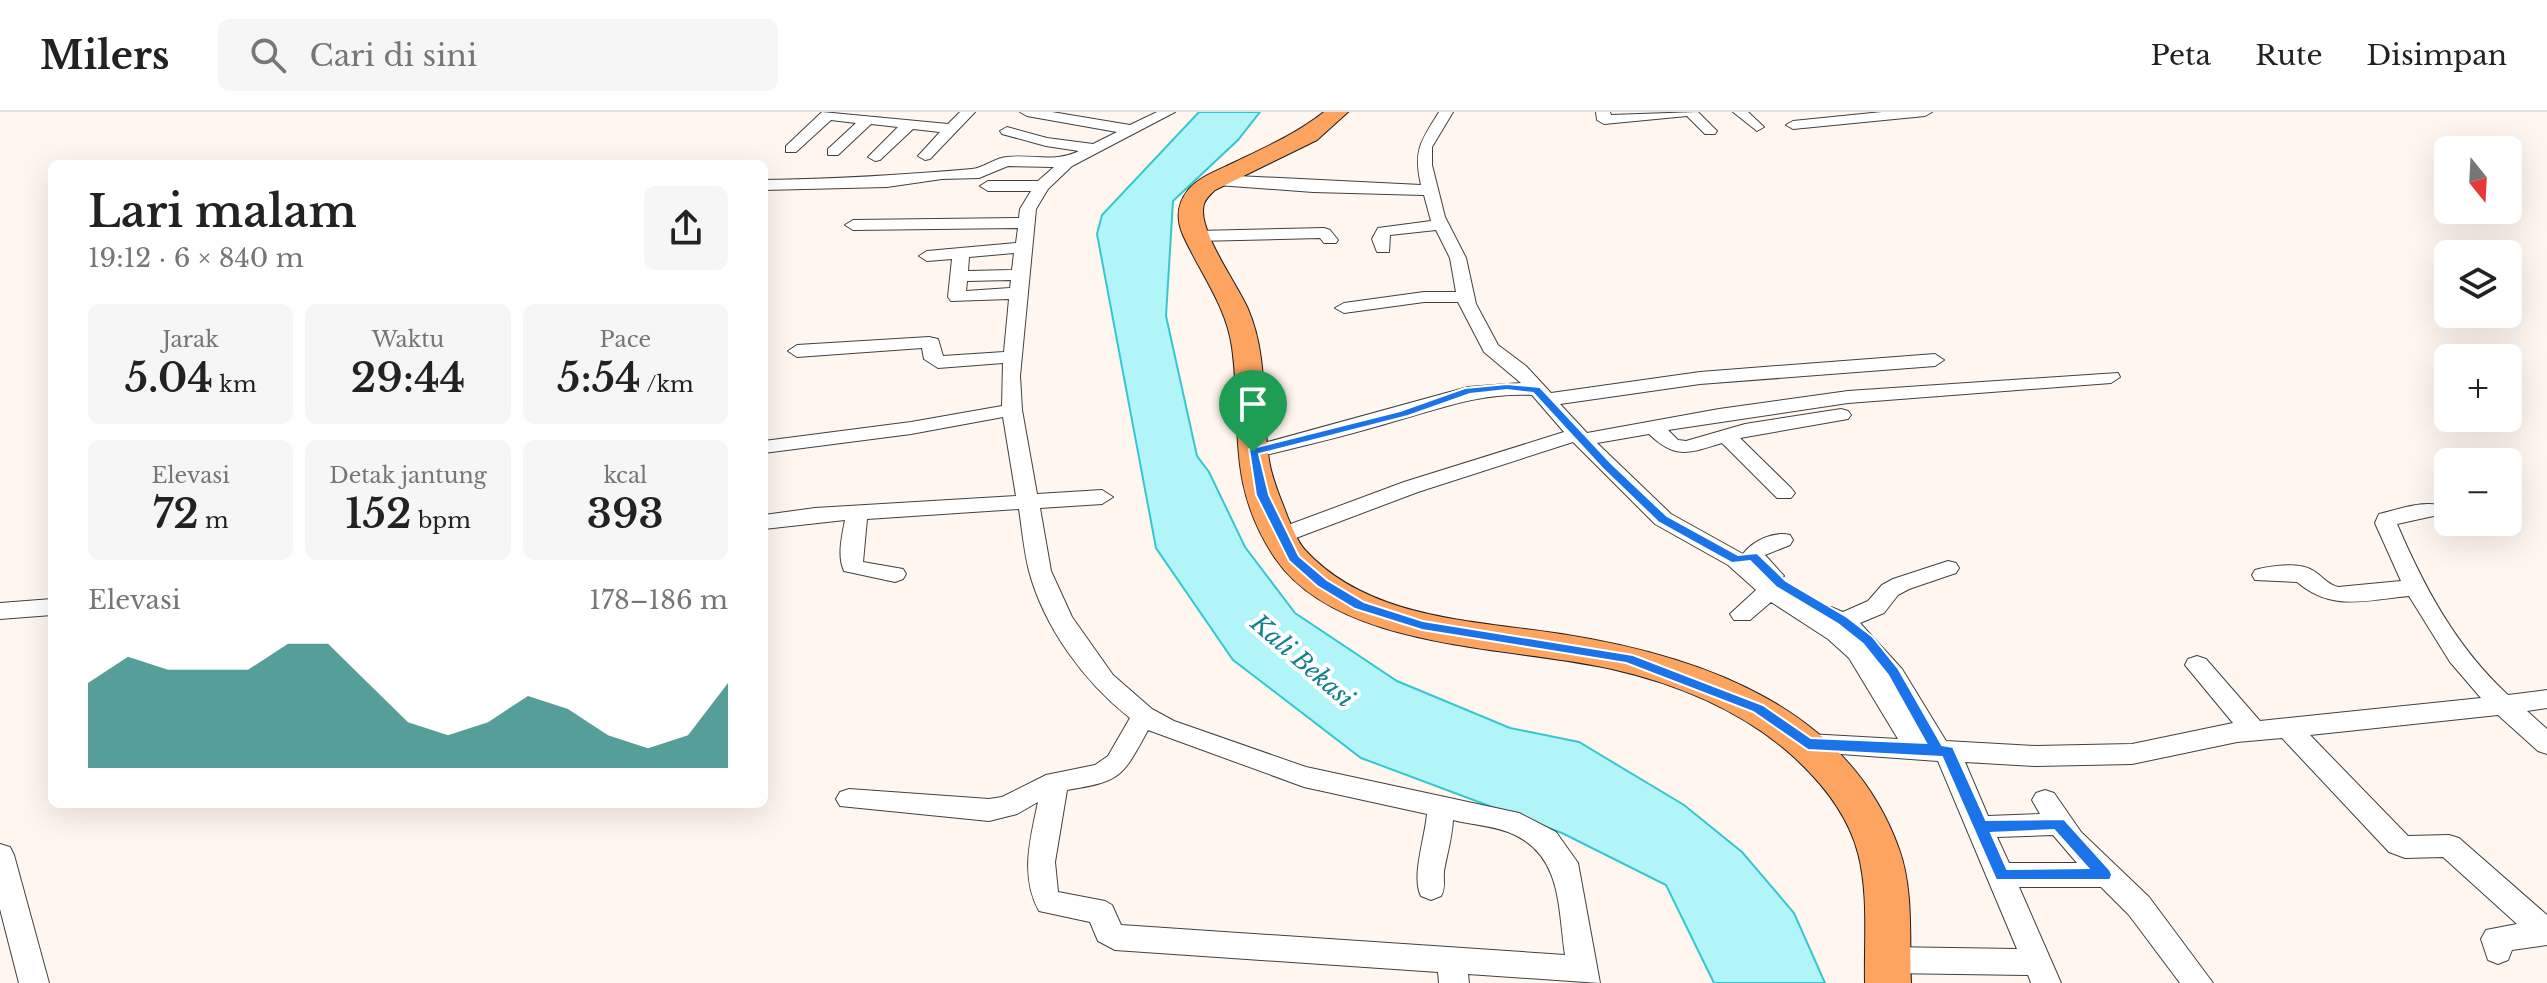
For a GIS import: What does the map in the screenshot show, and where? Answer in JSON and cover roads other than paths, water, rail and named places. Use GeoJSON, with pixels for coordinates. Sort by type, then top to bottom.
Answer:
{"type":"FeatureCollection","features":[{"type":"Feature","properties":{"kind":"main road"},"geometry":{"type":"LineString","coordinates":[[1337,112],[1309,135],[1217,180],[1197,193],[1191,204],[1191,222],[1196,236],[1225,289],[1245,335],[1253,452],[1263,495],[1293,558],[1322,583],[1379,614],[1452,631],[1628,658],[1758,709],[1808,744],[1853,794],[1879,852],[1887,972]]}},
{"type":"Feature","properties":{"kind":"street"},"geometry":{"type":"LineString","coordinates":[[925,156],[968,112]]}},
{"type":"Feature","properties":{"kind":"street"},"geometry":{"type":"LineString","coordinates":[[1027,112],[1132,130]]}},
{"type":"Feature","properties":{"kind":"street"},"geometry":{"type":"LineString","coordinates":[[1055,782],[1039,881],[1044,897],[1049,903],[1095,910],[1102,914],[1108,932],[1115,937],[1453,970],[1585,976],[1564,863],[1558,851],[1519,824],[1279,770],[1183,737],[1143,717],[1091,664],[1048,595],[1040,571],[1012,410],[1013,357],[1028,209],[1042,186],[1067,163],[1168,112]]}},
{"type":"Feature","properties":{"kind":"street"},"geometry":{"type":"LineString","coordinates":[[1446,112],[1432,132],[1423,154],[1428,190],[1458,258],[1469,310],[1491,348],[1519,370],[1580,437],[1663,519],[1744,558],[1842,621],[1882,655],[1981,827],[2042,972],[1887,972]]}},
{"type":"Feature","properties":{"kind":"street"},"geometry":{"type":"LineString","coordinates":[[1603,112],[1604,120],[1690,112],[1710,131]]}},
{"type":"Feature","properties":{"kind":"street"},"geometry":{"type":"LineString","coordinates":[[1740,112],[1757,127]]}},
{"type":"Feature","properties":{"kind":"street"},"geometry":{"type":"LineString","coordinates":[[1793,125],[1925,112]]}},
{"type":"Feature","properties":{"kind":"street"},"geometry":{"type":"LineString","coordinates":[[791,149],[829,114],[952,129]]}},
{"type":"Feature","properties":{"kind":"street"},"geometry":{"type":"LineString","coordinates":[[1642,116],[1662,135]]}},
{"type":"Feature","properties":{"kind":"street"},"geometry":{"type":"LineString","coordinates":[[833,152],[867,120]]}},
{"type":"Feature","properties":{"kind":"street"},"geometry":{"type":"LineString","coordinates":[[875,157],[910,124]]}},
{"type":"Feature","properties":{"kind":"street"},"geometry":{"type":"LineString","coordinates":[[1007,131],[1046,142],[1094,149]]}},
{"type":"Feature","properties":{"kind":"street"},"geometry":{"type":"LineString","coordinates":[[768,185],[887,182],[942,174],[979,173],[1006,161],[1067,163]]}},
{"type":"Feature","properties":{"kind":"street"},"geometry":{"type":"LineString","coordinates":[[1217,180],[1313,187],[1428,190]]}},
{"type":"Feature","properties":{"kind":"street"},"geometry":{"type":"LineString","coordinates":[[988,186],[1042,186]]}},
{"type":"Feature","properties":{"kind":"street"},"geometry":{"type":"LineString","coordinates":[[853,225],[1026,223]]}},
{"type":"Feature","properties":{"kind":"street"},"geometry":{"type":"LineString","coordinates":[[1383,248],[1380,239],[1384,231],[1441,225]]}},
{"type":"Feature","properties":{"kind":"street"},"geometry":{"type":"LineString","coordinates":[[1196,236],[1318,232],[1327,234],[1330,240]]}},
{"type":"Feature","properties":{"kind":"street"},"geometry":{"type":"LineString","coordinates":[[927,256],[1024,247]]}},
{"type":"Feature","properties":{"kind":"street"},"geometry":{"type":"LineString","coordinates":[[961,252],[956,295],[959,298],[1019,284]]}},
{"type":"Feature","properties":{"kind":"street"},"geometry":{"type":"LineString","coordinates":[[1344,308],[1424,297],[1466,297]]}},
{"type":"Feature","properties":{"kind":"street"},"geometry":{"type":"LineString","coordinates":[[797,351],[929,342],[932,343],[931,355],[938,362],[1013,357]]}},
{"type":"Feature","properties":{"kind":"street"},"geometry":{"type":"LineString","coordinates":[[1253,452],[1404,413],[1469,391],[1507,387],[1541,395],[1700,378],[1935,360]]}},
{"type":"Feature","properties":{"kind":"street"},"geometry":{"type":"LineString","coordinates":[[1280,536],[1411,487],[1580,437],[1848,397],[2111,377]]}},
{"type":"Feature","properties":{"kind":"street"},"geometry":{"type":"LineString","coordinates":[[768,446],[911,428],[1012,410]]}},
{"type":"Feature","properties":{"kind":"street"},"geometry":{"type":"LineString","coordinates":[[1652,426],[1678,447],[1745,430],[1841,415]]}},
{"type":"Feature","properties":{"kind":"street"},"geometry":{"type":"LineString","coordinates":[[1726,436],[1748,454],[1784,493]]}},
{"type":"Feature","properties":{"kind":"street"},"geometry":{"type":"LineString","coordinates":[[768,522],[1102,497]]}},
{"type":"Feature","properties":{"kind":"street"},"geometry":{"type":"LineString","coordinates":[[2430,510],[2393,516],[2386,523],[2453,650],[2473,675],[2547,744]]}},
{"type":"Feature","properties":{"kind":"street"},"geometry":{"type":"LineString","coordinates":[[857,513],[852,566],[895,574]]}},
{"type":"Feature","properties":{"kind":"street"},"geometry":{"type":"LineString","coordinates":[[1744,558],[1782,540]]}},
{"type":"Feature","properties":{"kind":"street"},"geometry":{"type":"LineString","coordinates":[[1744,558],[1770,590],[1836,633],[1857,652],[1934,750]]}},
{"type":"Feature","properties":{"kind":"street"},"geometry":{"type":"LineString","coordinates":[[1842,621],[1880,605],[1890,590],[1901,584],[1948,568]]}},
{"type":"Feature","properties":{"kind":"street"},"geometry":{"type":"LineString","coordinates":[[2263,575],[2302,574],[2322,591],[2338,595],[2418,587]]}},
{"type":"Feature","properties":{"kind":"street"},"geometry":{"type":"LineString","coordinates":[[1742,614],[1770,590]]}},
{"type":"Feature","properties":{"kind":"street"},"geometry":{"type":"LineString","coordinates":[[0,611],[48,607]]}},
{"type":"Feature","properties":{"kind":"street"},"geometry":{"type":"LineString","coordinates":[[2197,665],[2254,731]]}},
{"type":"Feature","properties":{"kind":"street"},"geometry":{"type":"LineString","coordinates":[[1808,744],[2036,756],[2132,754],[2254,731],[2401,718],[2547,699]]}},
{"type":"Feature","properties":{"kind":"street"},"geometry":{"type":"LineString","coordinates":[[849,799],[989,810],[1008,807],[1055,782],[1101,774],[1117,763],[1143,717]]}},
{"type":"Feature","properties":{"kind":"street"},"geometry":{"type":"LineString","coordinates":[[2287,727],[2399,844],[2405,847],[2449,846],[2547,933]]}},
{"type":"Feature","properties":{"kind":"street"},"geometry":{"type":"LineString","coordinates":[[1431,888],[1430,873],[1438,845],[1441,808]]}},
{"type":"Feature","properties":{"kind":"street"},"geometry":{"type":"LineString","coordinates":[[1981,827],[2052,812],[2104,875],[2148,916],[2198,983]]}},
{"type":"Feature","properties":{"kind":"street"},"geometry":{"type":"LineString","coordinates":[[0,855],[34,983]]}},
{"type":"Feature","properties":{"kind":"street"},"geometry":{"type":"LineString","coordinates":[[2002,875],[2104,875]]}},
{"type":"Feature","properties":{"kind":"street"},"geometry":{"type":"LineString","coordinates":[[2498,951],[2496,939],[2547,933]]}},
{"type":"Feature","properties":{"kind":"water","name":"Kali Bekasi"},"geometry":{"type":"Polygon","coordinates":[[[1199,112],[1260,112],[1238,140],[1173,201],[1166,316],[1197,456],[1209,472],[1245,547],[1295,613],[1397,681],[1510,728],[1579,742],[1684,805],[1742,852],[1794,913],[1825,983],[1714,983],[1666,885],[1562,833],[1361,758],[1233,660],[1156,548],[1097,234],[1102,215],[1199,112]]]}}]}
